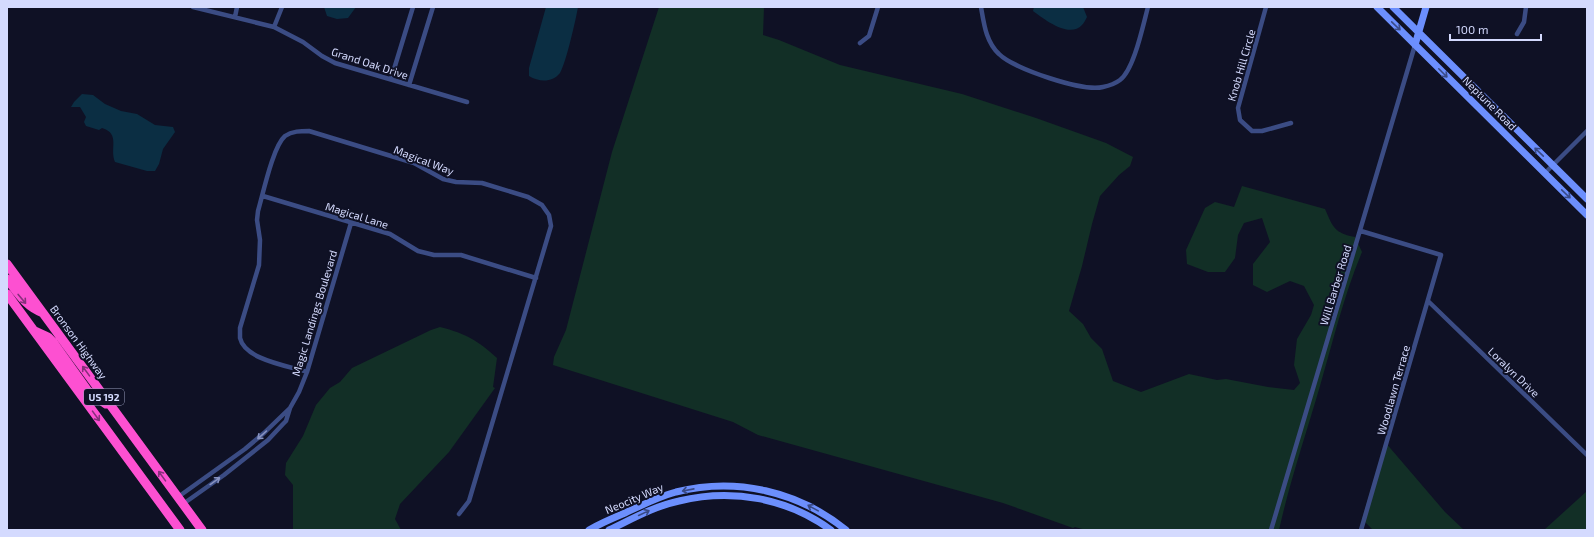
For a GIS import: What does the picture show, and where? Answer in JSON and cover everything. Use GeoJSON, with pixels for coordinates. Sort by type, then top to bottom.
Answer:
{"type":"FeatureCollection","features":[{"type":"Feature","properties":{"kind":"highway","name":"Bronson Highway"},"geometry":{"type":"LineString","coordinates":[[7,264],[202,530]]}},
{"type":"Feature","properties":{"kind":"highway"},"geometry":{"type":"LineString","coordinates":[[7,279],[23,301],[33,309],[43,313]]}},
{"type":"Feature","properties":{"kind":"highway","name":"US 192"},"geometry":{"type":"LineString","coordinates":[[7,294],[180,530]]}},
{"type":"Feature","properties":{"kind":"highway"},"geometry":{"type":"LineString","coordinates":[[34,330],[48,338],[88,391],[113,409]]}},
{"type":"Feature","properties":{"kind":"main road","name":"Neptune Road"},"geometry":{"type":"LineString","coordinates":[[1377,7],[1587,215]]}},
{"type":"Feature","properties":{"kind":"main road","name":"Neptune Road"},"geometry":{"type":"LineString","coordinates":[[1393,7],[1587,199]]}},
{"type":"Feature","properties":{"kind":"main road"},"geometry":{"type":"LineString","coordinates":[[1415,45],[1426,7]]}},
{"type":"Feature","properties":{"kind":"main road","name":"Neocity Way"},"geometry":{"type":"LineString","coordinates":[[589,530],[652,500],[666,495],[694,489],[728,485],[772,492],[791,498],[810,506],[840,528]]}},
{"type":"Feature","properties":{"kind":"main road","name":"Neocity Way"},"geometry":{"type":"LineString","coordinates":[[609,530],[658,507],[705,496],[760,498],[786,506],[807,515],[831,530]]}},
{"type":"Feature","properties":{"kind":"street","name":"Grand Oak Drive"},"geometry":{"type":"LineString","coordinates":[[193,7],[274,27],[303,42],[322,56],[335,62],[467,102]]}},
{"type":"Feature","properties":{"kind":"street"},"geometry":{"type":"LineString","coordinates":[[235,17],[237,7]]}},
{"type":"Feature","properties":{"kind":"street"},"geometry":{"type":"LineString","coordinates":[[274,27],[282,7]]}},
{"type":"Feature","properties":{"kind":"street"},"geometry":{"type":"LineString","coordinates":[[391,79],[413,7]]}},
{"type":"Feature","properties":{"kind":"street"},"geometry":{"type":"LineString","coordinates":[[409,85],[432,7]]}},
{"type":"Feature","properties":{"kind":"street"},"geometry":{"type":"LineString","coordinates":[[860,43],[869,36],[878,7]]}},
{"type":"Feature","properties":{"kind":"street"},"geometry":{"type":"LineString","coordinates":[[981,7],[985,32],[1000,55],[1029,71],[1081,87],[1103,88],[1120,80],[1131,65],[1148,7]]}},
{"type":"Feature","properties":{"kind":"street","name":"Knob Hill Circle"},"geometry":{"type":"LineString","coordinates":[[1266,7],[1238,108],[1240,120],[1252,131],[1262,131],[1292,123]]}},
{"type":"Feature","properties":{"kind":"street"},"geometry":{"type":"LineString","coordinates":[[1518,34],[1524,22],[1526,7]]}},
{"type":"Feature","properties":{"kind":"street","name":"Will Barber Road"},"geometry":{"type":"LineString","coordinates":[[1271,530],[1415,45]]}},
{"type":"Feature","properties":{"kind":"street","name":"Magical Way"},"geometry":{"type":"LineString","coordinates":[[307,372],[257,357],[248,350],[241,339],[240,328],[259,264],[260,240],[257,220],[258,211],[276,149],[285,136],[295,132],[309,131],[414,163],[443,178],[456,182],[482,183],[528,197],[542,205],[549,214],[551,226],[469,501],[459,514]]}},
{"type":"Feature","properties":{"kind":"street"},"geometry":{"type":"LineString","coordinates":[[1545,173],[1587,131]]}},
{"type":"Feature","properties":{"kind":"street","name":"Magical Lane"},"geometry":{"type":"LineString","coordinates":[[263,196],[390,234],[418,250],[434,255],[461,255],[536,278]]}},
{"type":"Feature","properties":{"kind":"street","name":"Magic Landings Boulevard"},"geometry":{"type":"LineString","coordinates":[[180,500],[224,475],[268,440],[286,421],[290,408],[299,392],[307,372],[351,222]]}},
{"type":"Feature","properties":{"kind":"street","name":"Woodlawn Terrace"},"geometry":{"type":"LineString","coordinates":[[1361,231],[1441,255],[1361,530]]}},
{"type":"Feature","properties":{"kind":"street","name":"Loralyn Drive"},"geometry":{"type":"LineString","coordinates":[[1428,301],[1587,455]]}},
{"type":"Feature","properties":{"kind":"street","name":"Magic Landings Boulevard"},"geometry":{"type":"LineString","coordinates":[[180,500],[264,433],[290,408]]}},
{"type":"Feature","properties":{"kind":"green space"},"geometry":{"type":"Polygon","coordinates":[[[659,7],[764,7],[763,35],[840,65],[962,94],[1036,118],[1106,143],[1133,157],[1130,166],[1119,175],[1100,196],[1069,311],[1083,324],[1091,338],[1102,349],[1113,381],[1141,392],[1189,374],[1217,380],[1226,379],[1294,390],[1300,383],[1294,365],[1297,339],[1311,315],[1314,305],[1304,286],[1290,281],[1267,292],[1253,285],[1253,264],[1270,242],[1262,218],[1244,223],[1238,235],[1235,258],[1225,272],[1208,272],[1187,264],[1186,250],[1205,208],[1215,202],[1234,207],[1242,186],[1325,209],[1332,225],[1338,231],[1355,237],[1362,252],[1339,318],[1293,476],[1279,530],[1086,530],[1075,527],[1073,528],[1003,503],[758,435],[733,422],[553,365],[554,357],[566,330],[612,152],[659,7]]]}},
{"type":"Feature","properties":{"kind":"green space"},"geometry":{"type":"Polygon","coordinates":[[[440,327],[471,338],[497,358],[493,387],[495,388],[449,452],[400,504],[395,519],[401,530],[293,530],[293,485],[285,475],[286,463],[303,436],[316,405],[330,388],[340,382],[352,368],[440,327]]]}},
{"type":"Feature","properties":{"kind":"green space"},"geometry":{"type":"Polygon","coordinates":[[[1385,442],[1445,512],[1464,530],[1373,530],[1362,519],[1385,442]]]}},
{"type":"Feature","properties":{"kind":"green space"},"geometry":{"type":"Polygon","coordinates":[[[1587,491],[1587,530],[1544,530],[1587,491]]]}},
{"type":"Feature","properties":{"kind":"water"},"geometry":{"type":"Polygon","coordinates":[[[324,7],[356,7],[348,18],[337,19],[327,16],[324,7]]]}},
{"type":"Feature","properties":{"kind":"water"},"geometry":{"type":"Polygon","coordinates":[[[546,7],[578,7],[565,60],[560,73],[553,79],[541,80],[529,76],[529,68],[546,7]]]}},
{"type":"Feature","properties":{"kind":"water"},"geometry":{"type":"Polygon","coordinates":[[[1034,7],[1083,7],[1087,17],[1083,24],[1077,29],[1064,29],[1050,23],[1033,11],[1034,7]]]}},
{"type":"Feature","properties":{"kind":"water"},"geometry":{"type":"Polygon","coordinates":[[[82,94],[93,95],[105,104],[121,111],[137,114],[155,125],[173,127],[175,132],[163,149],[159,164],[155,171],[147,171],[115,162],[113,157],[113,138],[111,134],[102,128],[99,130],[86,126],[84,122],[86,117],[80,107],[71,107],[82,94]]]}}]}
